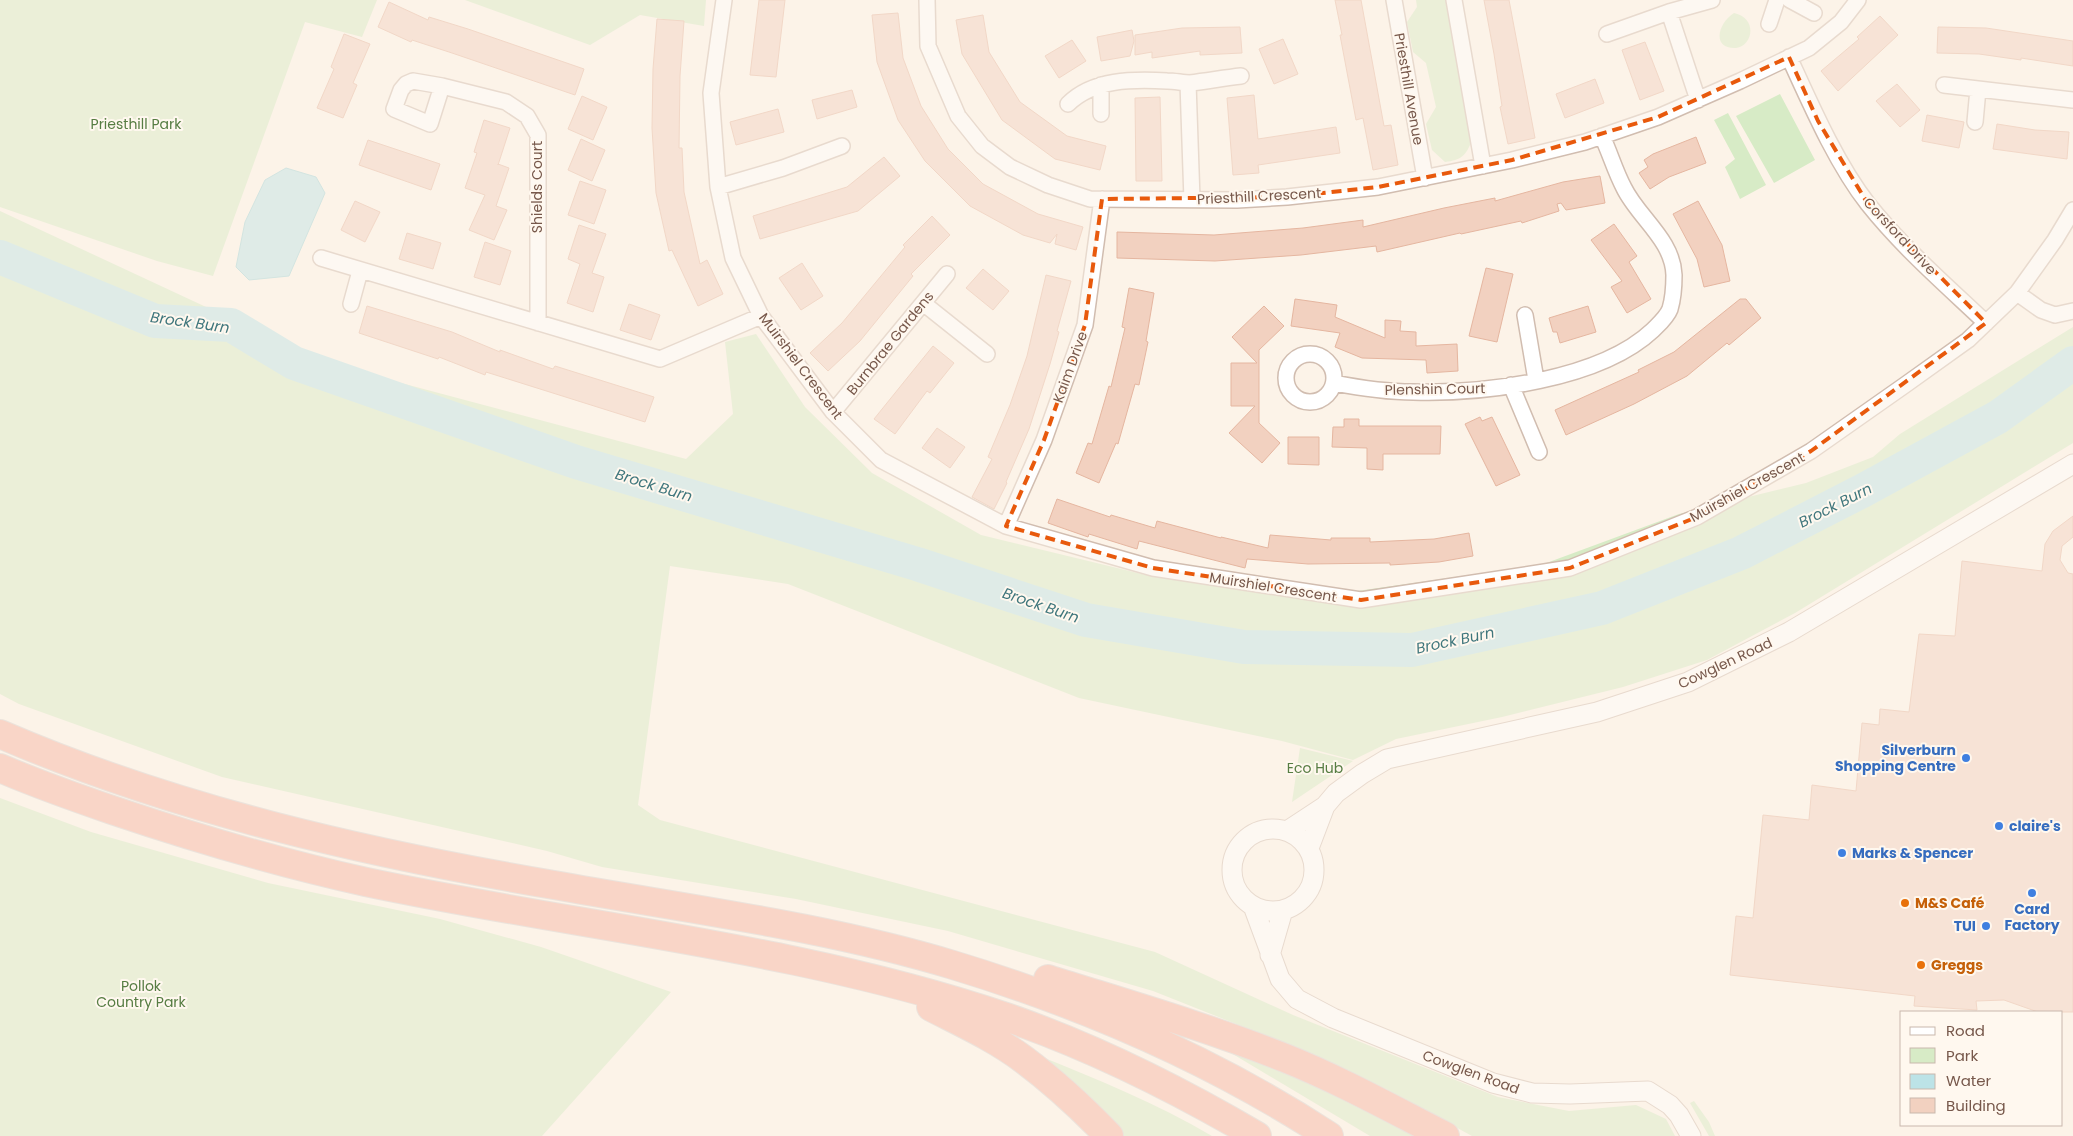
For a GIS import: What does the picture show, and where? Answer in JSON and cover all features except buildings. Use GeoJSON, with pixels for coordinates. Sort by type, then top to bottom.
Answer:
{"type":"FeatureCollection","features":[{"type":"Feature","properties":{"kind":"highway"},"geometry":{"type":"LineString","coordinates":[[0,734],[31,747],[167,795],[335,842],[485,873],[767,922],[1025,972],[1224,1035],[1335,1080],[1445,1136]]}},
{"type":"Feature","properties":{"kind":"highway"},"geometry":{"type":"LineString","coordinates":[[0,768],[32,782],[188,836],[295,865],[366,882],[772,956],[874,978],[1007,1017],[1054,1036],[1177,1092],[1257,1136]]}},
{"type":"Feature","properties":{"kind":"highway"},"geometry":{"type":"LineString","coordinates":[[865,942],[953,965],[1066,1004],[1117,1024],[1193,1058],[1329,1136]]}},
{"type":"Feature","properties":{"kind":"highway"},"geometry":{"type":"LineString","coordinates":[[874,978],[988,1037],[1021,1058],[1073,1100],[1109,1136]]}},
{"type":"Feature","properties":{"kind":"street","name":"Muirshiel Crescent"},"geometry":{"type":"LineString","coordinates":[[724,0],[711,93],[718,187],[733,258],[761,316],[833,412],[881,460],[1006,526],[1154,568],[1361,600],[1570,568],[1697,517],[1811,451],[1968,340],[2017,293],[2055,240],[2073,210]]}},
{"type":"Feature","properties":{"kind":"street","name":"Priesthill Crescent"},"geometry":{"type":"LineString","coordinates":[[927,0],[928,46],[958,116],[982,146],[1010,167],[1048,185],[1090,199],[1192,200],[1287,197],[1378,187],[1483,166],[1602,136],[1658,117],[1698,100],[1809,48],[1841,22],[1858,0]]}},
{"type":"Feature","properties":{"kind":"street","name":"Priesthill Avenue"},"geometry":{"type":"LineString","coordinates":[[1394,0],[1425,178]]}},
{"type":"Feature","properties":{"kind":"street"},"geometry":{"type":"LineString","coordinates":[[1454,0],[1483,166]]}},
{"type":"Feature","properties":{"kind":"street"},"geometry":{"type":"LineString","coordinates":[[1607,34],[1669,12],[1712,0]]}},
{"type":"Feature","properties":{"kind":"street"},"geometry":{"type":"LineString","coordinates":[[1768,24],[1777,0]]}},
{"type":"Feature","properties":{"kind":"street"},"geometry":{"type":"LineString","coordinates":[[1790,0],[1814,13]]}},
{"type":"Feature","properties":{"kind":"street"},"geometry":{"type":"LineString","coordinates":[[1669,12],[1698,100]]}},
{"type":"Feature","properties":{"kind":"street","name":"Corsford Drive"},"geometry":{"type":"LineString","coordinates":[[1789,58],[1818,121],[1868,204],[1909,249],[1986,323]]}},
{"type":"Feature","properties":{"kind":"street"},"geometry":{"type":"LineString","coordinates":[[1068,104],[1077,95],[1101,85],[1166,81],[1188,83],[1240,76]]}},
{"type":"Feature","properties":{"kind":"street"},"geometry":{"type":"LineString","coordinates":[[1188,83],[1192,200]]}},
{"type":"Feature","properties":{"kind":"street"},"geometry":{"type":"LineString","coordinates":[[1101,85],[1102,114]]}},
{"type":"Feature","properties":{"kind":"street"},"geometry":{"type":"LineString","coordinates":[[1944,85],[2073,100]]}},
{"type":"Feature","properties":{"kind":"street","name":"Shields Court"},"geometry":{"type":"LineString","coordinates":[[442,86],[506,102],[527,116],[538,135],[538,323]]}},
{"type":"Feature","properties":{"kind":"street"},"geometry":{"type":"LineString","coordinates":[[1974,122],[1978,89]]}},
{"type":"Feature","properties":{"kind":"street","name":"Plenshin Court"},"geometry":{"type":"LineString","coordinates":[[1334,383],[1373,390],[1413,392],[1469,391],[1536,380],[1584,368],[1618,354],[1644,339],[1661,323],[1669,310],[1674,275],[1666,247],[1624,188],[1602,136]]}},
{"type":"Feature","properties":{"kind":"street"},"geometry":{"type":"LineString","coordinates":[[718,187],[783,168],[842,146]]}},
{"type":"Feature","properties":{"kind":"street","name":"Kaim Drive"},"geometry":{"type":"LineString","coordinates":[[1006,526],[1044,440],[1085,325],[1102,199]]}},
{"type":"Feature","properties":{"kind":"street"},"geometry":{"type":"LineString","coordinates":[[321,258],[660,358],[761,316]]}},
{"type":"Feature","properties":{"kind":"street"},"geometry":{"type":"LineString","coordinates":[[351,304],[360,271]]}},
{"type":"Feature","properties":{"kind":"street","name":"Burnbrae Gardens"},"geometry":{"type":"LineString","coordinates":[[833,412],[947,274]]}},
{"type":"Feature","properties":{"kind":"street"},"geometry":{"type":"LineString","coordinates":[[2017,293],[2041,310],[2055,314],[2073,311]]}},
{"type":"Feature","properties":{"kind":"street"},"geometry":{"type":"LineString","coordinates":[[923,303],[987,354]]}},
{"type":"Feature","properties":{"kind":"street"},"geometry":{"type":"LineString","coordinates":[[1524,315],[1536,380]]}},
{"type":"Feature","properties":{"kind":"street"},"geometry":{"type":"LineString","coordinates":[[1511,385],[1539,452]]}},
{"type":"Feature","properties":{"kind":"street","name":"Cowglen Road"},"geometry":{"type":"LineString","coordinates":[[1287,830],[1324,806],[1355,779],[1386,759],[1597,712],[1688,682],[1789,632],[2073,464]]}},
{"type":"Feature","properties":{"kind":"street","name":"Cowglen Road"},"geometry":{"type":"LineString","coordinates":[[1309,848],[1324,806]]}},
{"type":"Feature","properties":{"kind":"street"},"geometry":{"type":"LineString","coordinates":[[1276,828],[1287,830],[1299,837],[1309,848],[1313,859],[1313,882],[1301,900],[1283,910],[1263,910],[1242,898],[1234,885],[1231,870],[1236,849],[1253,833],[1264,829],[1276,828]]}},
{"type":"Feature","properties":{"kind":"street","name":"Cowglen Road"},"geometry":{"type":"LineString","coordinates":[[1253,906],[1280,979],[1297,999],[1333,1018],[1493,1083],[1532,1093],[1570,1094],[1648,1091],[1670,1105],[1690,1135]]}},
{"type":"Feature","properties":{"kind":"street"},"geometry":{"type":"LineString","coordinates":[[1270,955],[1283,910]]}},
{"type":"Feature","properties":{"kind":"highlighted area"},"geometry":{"type":"Polygon","coordinates":[[[1789,57],[1818,121],[1868,204],[1986,323],[1811,451],[1697,517],[1570,568],[1361,600],[1153,568],[1006,526],[1044,440],[1085,325],[1102,199],[1287,197],[1378,187],[1512,160],[1658,117],[1789,57]]]}},
{"type":"Feature","properties":{"kind":"green space","name":"Priesthill Park"},"geometry":{"type":"Polygon","coordinates":[[[0,0],[377,0],[362,37],[305,22],[213,276],[157,261],[0,207],[0,0]]]}},
{"type":"Feature","properties":{"kind":"green space"},"geometry":{"type":"Polygon","coordinates":[[[465,0],[706,0],[704,26],[640,15],[590,45],[465,0]]]}},
{"type":"Feature","properties":{"kind":"green space"},"geometry":{"type":"Polygon","coordinates":[[[1416,0],[1446,0],[1472,140],[1468,150],[1462,156],[1451,161],[1445,162],[1432,150],[1426,124],[1436,107],[1426,63],[1413,52],[1407,22],[1417,7],[1416,0]]]}},
{"type":"Feature","properties":{"kind":"green space"},"geometry":{"type":"Polygon","coordinates":[[[1734,13],[1747,20],[1750,26],[1749,37],[1746,42],[1736,48],[1728,47],[1720,40],[1721,29],[1724,23],[1734,13]]]}},
{"type":"Feature","properties":{"kind":"green space"},"geometry":{"type":"Polygon","coordinates":[[[1780,94],[1815,160],[1774,183],[1736,116],[1780,94]]]}},
{"type":"Feature","properties":{"kind":"green space"},"geometry":{"type":"Polygon","coordinates":[[[1728,113],[1766,185],[1740,199],[1725,167],[1735,159],[1714,120],[1728,113]]]}},
{"type":"Feature","properties":{"kind":"green space"},"geometry":{"type":"Polygon","coordinates":[[[0,211],[326,363],[686,459],[733,414],[725,342],[756,334],[805,407],[872,473],[981,535],[1146,575],[1350,592],[1541,565],[1679,514],[1806,483],[1873,457],[1900,434],[2073,327],[2073,443],[1795,613],[1707,660],[1623,687],[1502,717],[1396,739],[1353,760],[1282,741],[1079,698],[788,584],[670,566],[638,805],[660,820],[1155,952],[1293,1015],[1498,1097],[1569,1111],[1636,1105],[1666,1119],[1675,1136],[1472,1136],[1386,1089],[1264,1035],[1153,991],[948,931],[796,899],[602,867],[547,851],[222,777],[19,704],[0,694],[0,211]]]}},
{"type":"Feature","properties":{"kind":"green space","name":"Eco Hub"},"geometry":{"type":"Polygon","coordinates":[[[1300,748],[1353,761],[1292,802],[1300,748]]]}},
{"type":"Feature","properties":{"kind":"green space","name":"Pollok Country Park"},"geometry":{"type":"Polygon","coordinates":[[[0,798],[91,832],[268,883],[440,919],[541,947],[671,992],[542,1136],[0,1136],[0,798]]]}},
{"type":"Feature","properties":{"kind":"green space"},"geometry":{"type":"Polygon","coordinates":[[[1221,1047],[1313,1083],[1425,1136],[1370,1136],[1221,1047]]]}},
{"type":"Feature","properties":{"kind":"green space"},"geometry":{"type":"Polygon","coordinates":[[[1037,1055],[1148,1102],[1212,1136],[1123,1136],[1037,1055]]]}},
{"type":"Feature","properties":{"kind":"green space"},"geometry":{"type":"Polygon","coordinates":[[[1694,1101],[1709,1122],[1715,1136],[1709,1136],[1690,1103],[1694,1101]]]}},
{"type":"Feature","properties":{"kind":"water"},"geometry":{"type":"Polygon","coordinates":[[[286,168],[316,177],[325,193],[289,276],[249,280],[236,267],[245,222],[265,180],[286,168]]]}},
{"type":"Feature","properties":{"kind":"waterway","name":"Brock Burn"},"geometry":{"type":"LineString","coordinates":[[0,257],[155,321],[231,325],[294,363],[576,462],[917,564],[1086,620],[1244,647],[1412,650],[1602,608],[1741,553],[1862,491],[1998,417],[2073,363]]}},
{"type":"Feature","properties":{"kind":"place","name":"Silverburn Shopping Centre"},"geometry":{"type":"Point","coordinates":[1966,758]}},
{"type":"Feature","properties":{"kind":"place","name":"claire's"},"geometry":{"type":"Point","coordinates":[1999,826]}},
{"type":"Feature","properties":{"kind":"place","name":"Marks & Spencer"},"geometry":{"type":"Point","coordinates":[1842,853]}},
{"type":"Feature","properties":{"kind":"place","name":"Card Factory"},"geometry":{"type":"Point","coordinates":[2032,893]}},
{"type":"Feature","properties":{"kind":"place","name":"M&S Café"},"geometry":{"type":"Point","coordinates":[1905,903]}},
{"type":"Feature","properties":{"kind":"place","name":"TUI"},"geometry":{"type":"Point","coordinates":[1986,926]}},
{"type":"Feature","properties":{"kind":"place","name":"Greggs"},"geometry":{"type":"Point","coordinates":[1921,965]}}]}
